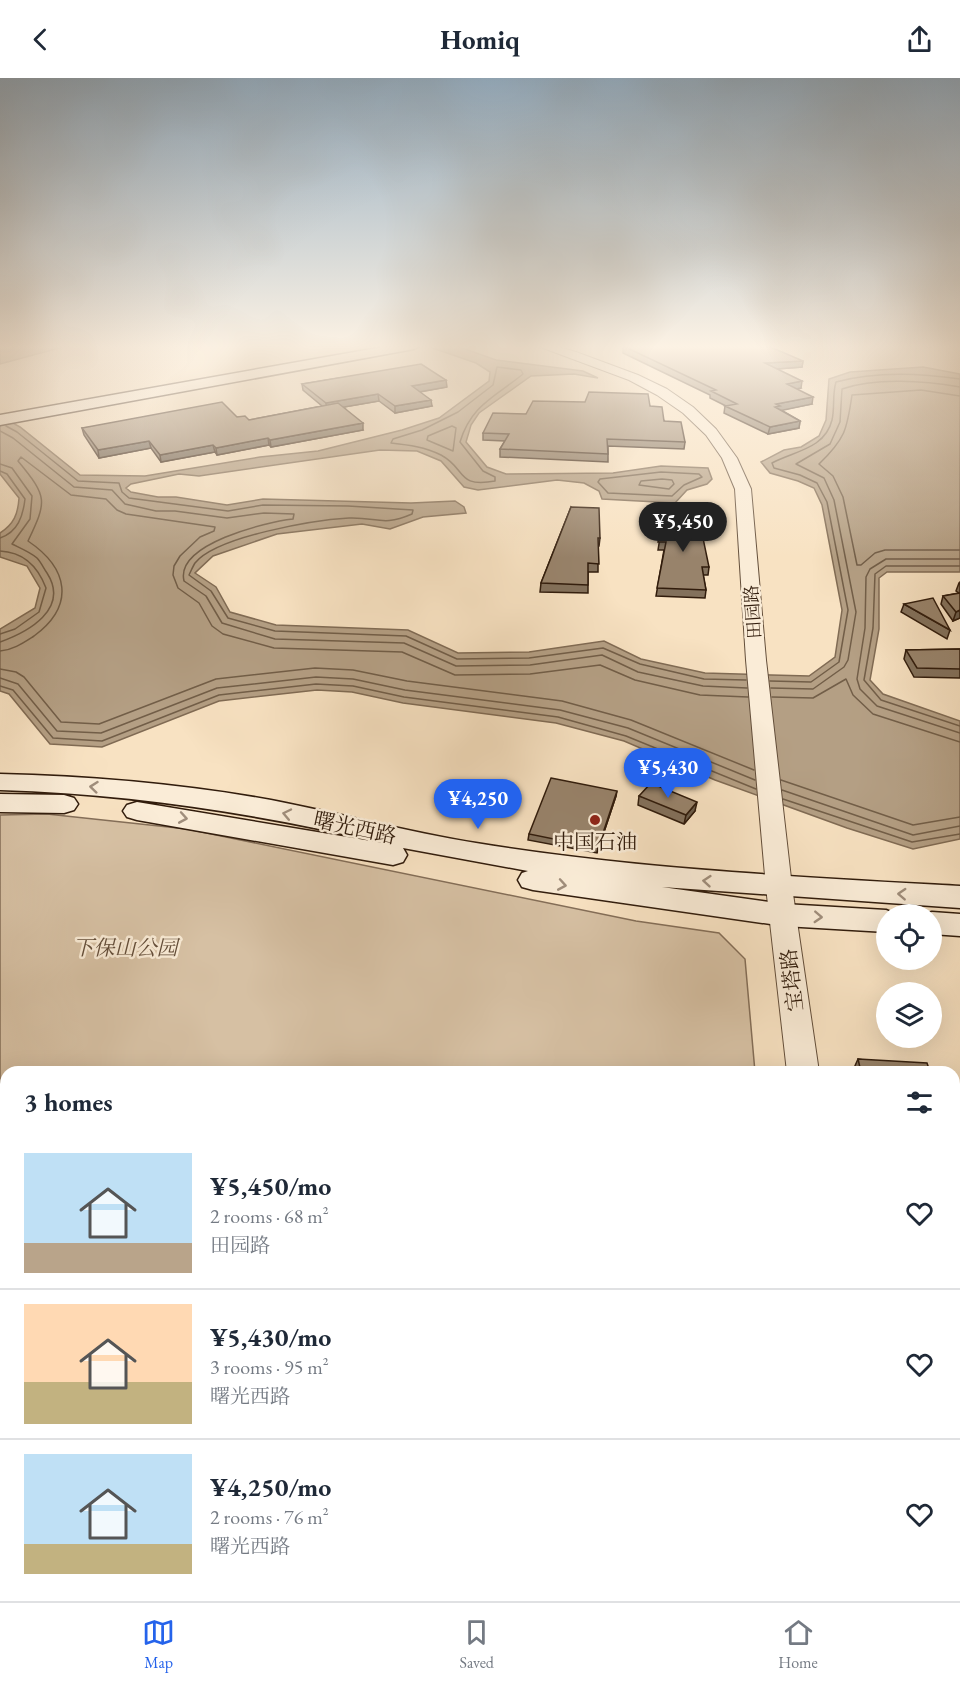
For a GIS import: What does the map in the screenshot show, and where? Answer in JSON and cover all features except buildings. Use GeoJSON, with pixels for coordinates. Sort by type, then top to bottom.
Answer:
{"type":"FeatureCollection","features":[{"type":"Feature","properties":{"kind":"main road","name":"曙光西路"},"geometry":{"type":"LineString","coordinates":[[0,782],[87,786],[243,805],[475,853],[602,871],[876,919]]}},
{"type":"Feature","properties":{"kind":"main road","name":"曙光西路"},"geometry":{"type":"LineString","coordinates":[[0,803],[52,803],[145,811],[579,888],[782,901],[960,897]]}},
{"type":"Feature","properties":{"kind":"main road"},"geometry":{"type":"LineString","coordinates":[[942,924],[960,925]]}},
{"type":"Feature","properties":{"kind":"street","name":"田园路"},"geometry":{"type":"LineString","coordinates":[[694,416],[706,426],[725,450],[738,471],[743,489],[756,660],[782,901]]}},
{"type":"Feature","properties":{"kind":"street","name":"宝塔路"},"geometry":{"type":"LineString","coordinates":[[782,901],[801,1066]]}},
{"type":"Feature","properties":{"kind":"green space","name":"下保山公园"},"geometry":{"type":"Polygon","coordinates":[[[47,814],[187,829],[636,921],[719,933],[745,959],[754,1066],[0,1066],[0,815],[47,814]]]}},
{"type":"Feature","properties":{"kind":"water"},"geometry":{"type":"Polygon","coordinates":[[[0,416],[20,427],[80,475],[145,476],[260,457],[318,451],[402,430],[439,418],[477,416],[471,425],[466,442],[487,467],[506,474],[613,473],[661,466],[708,468],[712,479],[707,484],[687,490],[675,503],[602,499],[599,491],[584,483],[557,480],[478,490],[464,487],[441,461],[417,451],[380,450],[199,476],[179,474],[131,484],[126,488],[131,492],[158,497],[176,497],[227,505],[263,499],[411,503],[455,501],[464,507],[466,513],[423,517],[390,529],[362,524],[277,534],[213,556],[195,573],[216,587],[230,612],[276,625],[408,630],[458,653],[529,652],[604,641],[641,659],[705,673],[809,676],[835,657],[842,610],[822,505],[814,488],[770,473],[761,462],[784,450],[801,447],[819,436],[826,416],[960,416],[960,572],[887,572],[879,578],[879,629],[870,680],[883,694],[960,721],[960,839],[913,849],[847,828],[715,780],[624,741],[556,723],[403,703],[352,692],[317,690],[219,701],[102,747],[50,744],[9,694],[0,691],[0,629],[35,608],[40,588],[27,566],[0,557],[0,533],[9,526],[14,518],[19,498],[0,474],[0,416]]]}},
{"type":"Feature","properties":{"kind":"place","name":"中国石油"},"geometry":{"type":"Point","coordinates":[595,820]}}]}
